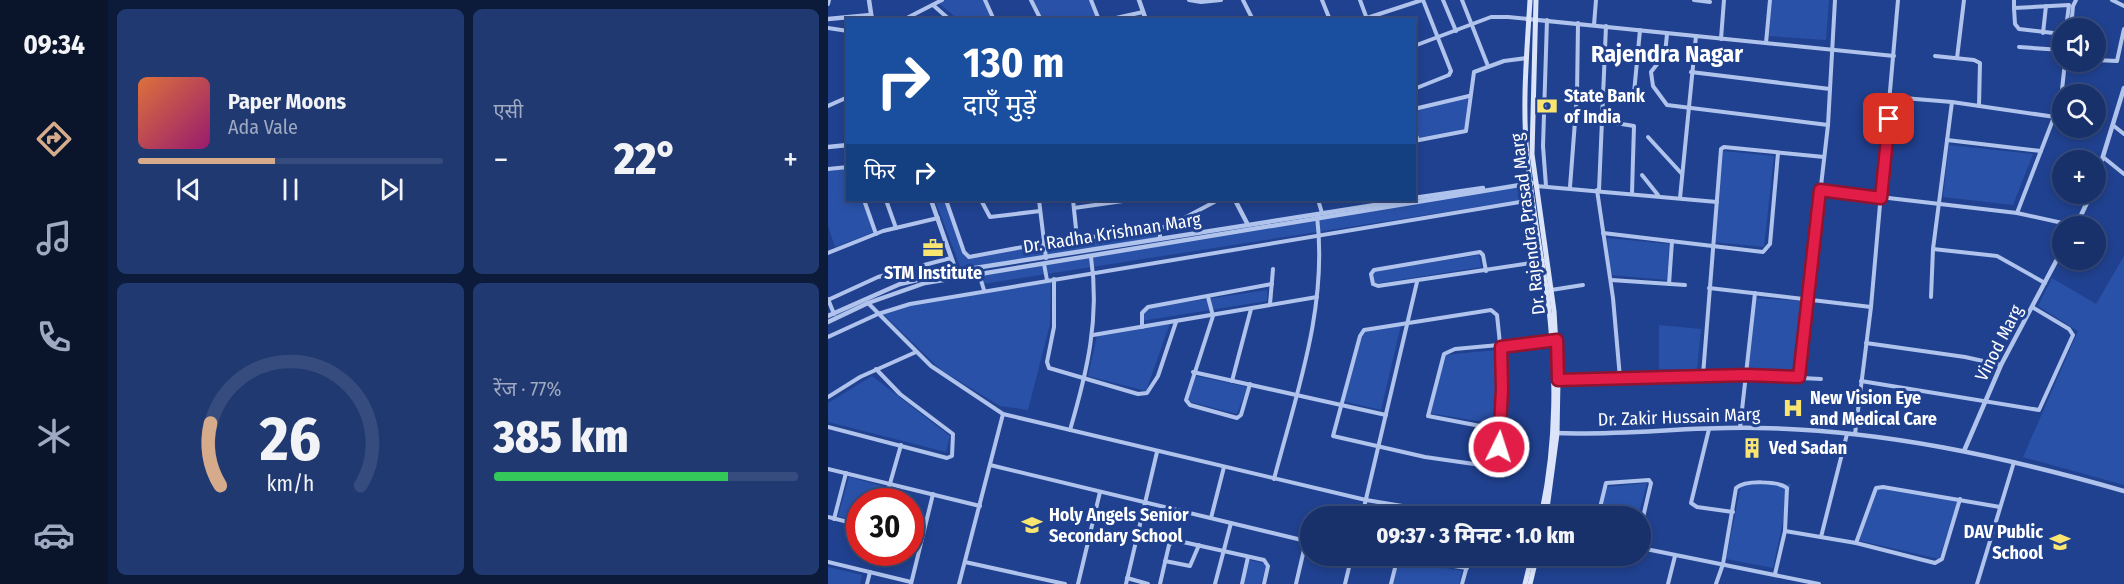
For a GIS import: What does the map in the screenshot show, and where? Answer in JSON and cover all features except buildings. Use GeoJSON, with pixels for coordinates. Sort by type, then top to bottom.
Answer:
{"type":"FeatureCollection","features":[{"type":"Feature","properties":{"kind":"main road","name":"Dr. Rajendra Prasad Marg"},"geometry":{"type":"LineString","coordinates":[[1530,0],[1533,200],[1551,290],[1554,340],[1554,433]]}},
{"type":"Feature","properties":{"kind":"main road","name":"Dr. Rajendra Prasad Marg"},"geometry":{"type":"LineString","coordinates":[[1536,0],[1527,58],[1525,115],[1558,380],[1544,506]]}},
{"type":"Feature","properties":{"kind":"main road"},"geometry":{"type":"LineString","coordinates":[[1525,584],[1529,566]]}},
{"type":"Feature","properties":{"kind":"main road"},"geometry":{"type":"LineString","coordinates":[[1530,584],[1534,566]]}},
{"type":"Feature","properties":{"kind":"street"},"geometry":{"type":"LineString","coordinates":[[850,18],[872,17],[869,0]]}},
{"type":"Feature","properties":{"kind":"street"},"geometry":{"type":"LineString","coordinates":[[907,18],[942,0]]}},
{"type":"Feature","properties":{"kind":"street"},"geometry":{"type":"LineString","coordinates":[[985,0],[993,18]]}},
{"type":"Feature","properties":{"kind":"street"},"geometry":{"type":"LineString","coordinates":[[1032,0],[1040,18]]}},
{"type":"Feature","properties":{"kind":"street"},"geometry":{"type":"LineString","coordinates":[[1091,0],[1098,18]]}},
{"type":"Feature","properties":{"kind":"street"},"geometry":{"type":"LineString","coordinates":[[1139,0],[1145,18]]}},
{"type":"Feature","properties":{"kind":"street"},"geometry":{"type":"LineString","coordinates":[[1190,0],[1201,3],[1221,0]]}},
{"type":"Feature","properties":{"kind":"street"},"geometry":{"type":"LineString","coordinates":[[1243,0],[1252,18]]}},
{"type":"Feature","properties":{"kind":"street"},"geometry":{"type":"LineString","coordinates":[[1322,0],[1329,18]]}},
{"type":"Feature","properties":{"kind":"street"},"geometry":{"type":"LineString","coordinates":[[1360,0],[1367,18]]}},
{"type":"Feature","properties":{"kind":"street"},"geometry":{"type":"LineString","coordinates":[[1370,18],[1423,0],[1450,73],[1416,88]]}},
{"type":"Feature","properties":{"kind":"street"},"geometry":{"type":"LineString","coordinates":[[1443,0],[1456,31]]}},
{"type":"Feature","properties":{"kind":"street"},"geometry":{"type":"LineString","coordinates":[[1462,0],[1488,66]]}},
{"type":"Feature","properties":{"kind":"street"},"geometry":{"type":"LineString","coordinates":[[1594,25],[1596,0]]}},
{"type":"Feature","properties":{"kind":"street"},"geometry":{"type":"LineString","coordinates":[[1694,0],[1710,2]]}},
{"type":"Feature","properties":{"kind":"street"},"geometry":{"type":"LineString","coordinates":[[1720,39],[1724,0]]}},
{"type":"Feature","properties":{"kind":"street"},"geometry":{"type":"LineString","coordinates":[[1766,43],[1770,0]]}},
{"type":"Feature","properties":{"kind":"street"},"geometry":{"type":"LineString","coordinates":[[1799,377],[1828,125],[1835,0]]}},
{"type":"Feature","properties":{"kind":"street"},"geometry":{"type":"LineString","coordinates":[[1854,434],[1871,307],[1898,0]]}},
{"type":"Feature","properties":{"kind":"street"},"geometry":{"type":"LineString","coordinates":[[1957,58],[1964,0]]}},
{"type":"Feature","properties":{"kind":"street"},"geometry":{"type":"LineString","coordinates":[[2014,0],[2015,24],[2019,29],[2052,33]]}},
{"type":"Feature","properties":{"kind":"street"},"geometry":{"type":"LineString","coordinates":[[2043,0],[2045,6],[2043,33]]}},
{"type":"Feature","properties":{"kind":"street"},"geometry":{"type":"LineString","coordinates":[[2072,18],[2076,0]]}},
{"type":"Feature","properties":{"kind":"street"},"geometry":{"type":"LineString","coordinates":[[2112,0],[2124,6]]}},
{"type":"Feature","properties":{"kind":"street"},"geometry":{"type":"LineString","coordinates":[[933,5],[948,18]]}},
{"type":"Feature","properties":{"kind":"street"},"geometry":{"type":"LineString","coordinates":[[2014,8],[2069,5],[2067,18]]}},
{"type":"Feature","properties":{"kind":"street"},"geometry":{"type":"LineString","coordinates":[[1116,18],[1143,12]]}},
{"type":"Feature","properties":{"kind":"street"},"geometry":{"type":"LineString","coordinates":[[1416,44],[1472,26],[1491,17],[1578,23],[1894,56]]}},
{"type":"Feature","properties":{"kind":"street"},"geometry":{"type":"LineString","coordinates":[[828,19],[846,18]]}},
{"type":"Feature","properties":{"kind":"street"},"geometry":{"type":"LineString","coordinates":[[1546,186],[1543,146],[1547,21]]}},
{"type":"Feature","properties":{"kind":"street"},"geometry":{"type":"LineString","coordinates":[[1570,188],[1577,95],[1578,23]]}},
{"type":"Feature","properties":{"kind":"street"},"geometry":{"type":"LineString","coordinates":[[1605,26],[1603,121],[1598,190],[1611,280],[1620,378]]}},
{"type":"Feature","properties":{"kind":"street"},"geometry":{"type":"LineString","coordinates":[[828,27],[846,31]]}},
{"type":"Feature","properties":{"kind":"street"},"geometry":{"type":"LineString","coordinates":[[2106,60],[2117,61],[2123,44],[2124,29]]}},
{"type":"Feature","properties":{"kind":"street"},"geometry":{"type":"LineString","coordinates":[[1577,95],[1628,97],[1634,93],[1640,30]]}},
{"type":"Feature","properties":{"kind":"street"},"geometry":{"type":"LineString","coordinates":[[1667,34],[1665,54],[1651,72],[1653,86],[1667,105],[1828,125]]}},
{"type":"Feature","properties":{"kind":"street"},"geometry":{"type":"LineString","coordinates":[[1680,198],[1696,36]]}},
{"type":"Feature","properties":{"kind":"street"},"geometry":{"type":"LineString","coordinates":[[2019,47],[2052,49]]}},
{"type":"Feature","properties":{"kind":"street"},"geometry":{"type":"LineString","coordinates":[[1935,56],[1977,61],[1981,66],[1979,106]]}},
{"type":"Feature","properties":{"kind":"street"},"geometry":{"type":"LineString","coordinates":[[1416,140],[1466,131],[1472,74],[1488,66],[1527,58]]}},
{"type":"Feature","properties":{"kind":"street"},"geometry":{"type":"LineString","coordinates":[[1691,72],[1830,89]]}},
{"type":"Feature","properties":{"kind":"street"},"geometry":{"type":"LineString","coordinates":[[2105,150],[2124,89]]}},
{"type":"Feature","properties":{"kind":"street"},"geometry":{"type":"LineString","coordinates":[[1416,108],[1470,95]]}},
{"type":"Feature","properties":{"kind":"street"},"geometry":{"type":"LineString","coordinates":[[1891,97],[1952,102],[2052,117]]}},
{"type":"Feature","properties":{"kind":"street"},"geometry":{"type":"LineString","coordinates":[[828,106],[846,98]]}},
{"type":"Feature","properties":{"kind":"street"},"geometry":{"type":"LineString","coordinates":[[1930,297],[1933,249],[1952,102]]}},
{"type":"Feature","properties":{"kind":"street"},"geometry":{"type":"LineString","coordinates":[[1603,121],[1634,126],[1632,193]]}},
{"type":"Feature","properties":{"kind":"street"},"geometry":{"type":"LineString","coordinates":[[2017,213],[2052,124]]}},
{"type":"Feature","properties":{"kind":"street"},"geometry":{"type":"LineString","coordinates":[[2114,126],[2124,134]]}},
{"type":"Feature","properties":{"kind":"street"},"geometry":{"type":"LineString","coordinates":[[1648,137],[1682,174]]}},
{"type":"Feature","properties":{"kind":"street"},"geometry":{"type":"LineString","coordinates":[[1947,140],[2041,151]]}},
{"type":"Feature","properties":{"kind":"street"},"geometry":{"type":"LineString","coordinates":[[828,147],[846,147]]}},
{"type":"Feature","properties":{"kind":"street"},"geometry":{"type":"LineString","coordinates":[[1703,375],[1722,148],[1824,157]]}},
{"type":"Feature","properties":{"kind":"street"},"geometry":{"type":"LineString","coordinates":[[1603,233],[1761,252],[1768,248],[1778,153]]}},
{"type":"Feature","properties":{"kind":"street"},"geometry":{"type":"LineString","coordinates":[[2106,159],[2124,174]]}},
{"type":"Feature","properties":{"kind":"street"},"geometry":{"type":"LineString","coordinates":[[828,169],[846,167]]}},
{"type":"Feature","properties":{"kind":"street"},"geometry":{"type":"LineString","coordinates":[[1642,175],[1659,196]]}},
{"type":"Feature","properties":{"kind":"street"},"geometry":{"type":"LineString","coordinates":[[1416,200],[1533,183]]}},
{"type":"Feature","properties":{"kind":"street"},"geometry":{"type":"LineString","coordinates":[[1416,198],[1533,183],[1717,202]]}},
{"type":"Feature","properties":{"kind":"street"},"geometry":{"type":"LineString","coordinates":[[1820,190],[2017,213],[2052,221]]}},
{"type":"Feature","properties":{"kind":"street"},"geometry":{"type":"LineString","coordinates":[[828,337],[878,314],[910,304],[1533,200]]}},
{"type":"Feature","properties":{"kind":"street"},"geometry":{"type":"LineString","coordinates":[[864,201],[876,234]]}},
{"type":"Feature","properties":{"kind":"street"},"geometry":{"type":"LineString","coordinates":[[886,201],[896,228]]}},
{"type":"Feature","properties":{"kind":"street"},"geometry":{"type":"LineString","coordinates":[[932,201],[958,278]]}},
{"type":"Feature","properties":{"kind":"street"},"geometry":{"type":"LineString","coordinates":[[946,201],[964,252],[969,257],[1077,238],[1155,230]]}},
{"type":"Feature","properties":{"kind":"street"},"geometry":{"type":"LineString","coordinates":[[982,201],[990,217],[1040,211]]}},
{"type":"Feature","properties":{"kind":"street"},"geometry":{"type":"LineString","coordinates":[[1039,201],[1046,258]]}},
{"type":"Feature","properties":{"kind":"street"},"geometry":{"type":"LineString","coordinates":[[1073,201],[1077,238]]}},
{"type":"Feature","properties":{"kind":"street"},"geometry":{"type":"LineString","coordinates":[[1074,208],[1123,201]]}},
{"type":"Feature","properties":{"kind":"street"},"geometry":{"type":"LineString","coordinates":[[1160,239],[1160,228],[1173,224],[1216,201]]}},
{"type":"Feature","properties":{"kind":"street"},"geometry":{"type":"LineString","coordinates":[[828,322],[835,316],[902,289],[1249,228],[1236,201]]}},
{"type":"Feature","properties":{"kind":"street","name":"Dr. Radha Krishnan Marg"},"geometry":{"type":"LineString","coordinates":[[828,316],[835,316],[900,284],[956,271],[1160,239],[1249,228],[1391,201]]}},
{"type":"Feature","properties":{"kind":"street"},"geometry":{"type":"LineString","coordinates":[[1319,215],[1413,201]]}},
{"type":"Feature","properties":{"kind":"street"},"geometry":{"type":"LineString","coordinates":[[1274,479],[1306,361],[1318,296],[1319,203]]}},
{"type":"Feature","properties":{"kind":"street"},"geometry":{"type":"LineString","coordinates":[[828,253],[876,234],[938,218]]}},
{"type":"Feature","properties":{"kind":"street"},"geometry":{"type":"LineString","coordinates":[[1669,284],[1672,241]]}},
{"type":"Feature","properties":{"kind":"street"},"geometry":{"type":"LineString","coordinates":[[1933,249],[1997,256],[2045,283]]}},
{"type":"Feature","properties":{"kind":"street"},"geometry":{"type":"LineString","coordinates":[[1486,271],[1483,255],[1480,252],[1374,270],[1371,274],[1375,286],[1417,282],[1486,271],[1544,261]]}},
{"type":"Feature","properties":{"kind":"street"},"geometry":{"type":"LineString","coordinates":[[1070,430],[1094,335],[1093,273],[1090,257]]}},
{"type":"Feature","properties":{"kind":"street"},"geometry":{"type":"LineString","coordinates":[[835,316],[828,299],[878,278],[951,258]]}},
{"type":"Feature","properties":{"kind":"street"},"geometry":{"type":"LineString","coordinates":[[1044,264],[1047,280]]}},
{"type":"Feature","properties":{"kind":"street"},"geometry":{"type":"LineString","coordinates":[[1270,304],[1273,269]]}},
{"type":"Feature","properties":{"kind":"street","name":"Vinod Marg"},"geometry":{"type":"LineString","coordinates":[[1964,451],[2001,365],[2052,269]]}},
{"type":"Feature","properties":{"kind":"street"},"geometry":{"type":"LineString","coordinates":[[979,274],[984,290]]}},
{"type":"Feature","properties":{"kind":"street"},"geometry":{"type":"LineString","coordinates":[[1053,279],[1054,327],[1047,365],[1049,368],[1138,394],[1148,393],[1158,376],[1176,322]]}},
{"type":"Feature","properties":{"kind":"street"},"geometry":{"type":"LineString","coordinates":[[1611,280],[1685,285]]}},
{"type":"Feature","properties":{"kind":"street"},"geometry":{"type":"LineString","coordinates":[[1364,506],[1417,282]]}},
{"type":"Feature","properties":{"kind":"street"},"geometry":{"type":"LineString","coordinates":[[1142,327],[1142,313],[1145,308],[1272,284]]}},
{"type":"Feature","properties":{"kind":"street"},"geometry":{"type":"LineString","coordinates":[[1551,290],[1583,285]]}},
{"type":"Feature","properties":{"kind":"street"},"geometry":{"type":"LineString","coordinates":[[1709,288],[1871,307]]}},
{"type":"Feature","properties":{"kind":"street"},"geometry":{"type":"LineString","coordinates":[[1740,428],[1755,293]]}},
{"type":"Feature","properties":{"kind":"street"},"geometry":{"type":"LineString","coordinates":[[1094,335],[1318,296]]}},
{"type":"Feature","properties":{"kind":"street"},"geometry":{"type":"LineString","coordinates":[[1208,297],[1212,315],[1193,372],[1186,398],[1187,403],[1234,418],[1240,415],[1250,384]]}},
{"type":"Feature","properties":{"kind":"street"},"geometry":{"type":"LineString","coordinates":[[868,303],[916,352],[957,385],[1003,414],[1274,479],[1402,506]]}},
{"type":"Feature","properties":{"kind":"street"},"geometry":{"type":"LineString","coordinates":[[1861,381],[2037,411],[2040,409],[2073,335],[2069,329],[2032,307]]}},
{"type":"Feature","properties":{"kind":"street"},"geometry":{"type":"LineString","coordinates":[[1232,381],[1251,309]]}},
{"type":"Feature","properties":{"kind":"street"},"geometry":{"type":"LineString","coordinates":[[1491,310],[1497,315],[1501,347],[1501,430],[1497,463],[1493,468],[1378,448],[1333,436],[1361,333],[1407,322],[1491,310]]}},
{"type":"Feature","properties":{"kind":"street"},"geometry":{"type":"LineString","coordinates":[[1501,430],[1428,416],[1447,352],[1554,340]]}},
{"type":"Feature","properties":{"kind":"street"},"geometry":{"type":"LineString","coordinates":[[1866,343],[1965,357],[2001,365]]}},
{"type":"Feature","properties":{"kind":"street"},"geometry":{"type":"LineString","coordinates":[[828,397],[876,369],[916,352]]}},
{"type":"Feature","properties":{"kind":"street"},"geometry":{"type":"LineString","coordinates":[[828,427],[950,458],[953,454],[954,440],[951,432],[900,394],[876,369]]}},
{"type":"Feature","properties":{"kind":"street"},"geometry":{"type":"LineString","coordinates":[[1193,372],[1386,415]]}},
{"type":"Feature","properties":{"kind":"street"},"geometry":{"type":"LineString","coordinates":[[1558,380],[1703,375],[1821,379]]}},
{"type":"Feature","properties":{"kind":"street"},"geometry":{"type":"LineString","coordinates":[[959,584],[1003,414]]}},
{"type":"Feature","properties":{"kind":"street","name":"Dr. Zakir Hussain Marg"},"geometry":{"type":"LineString","coordinates":[[1554,433],[1740,428],[1854,434],[2014,461],[2124,491]]}},
{"type":"Feature","properties":{"kind":"street"},"geometry":{"type":"LineString","coordinates":[[1709,429],[1691,503],[1697,507],[1733,512]]}},
{"type":"Feature","properties":{"kind":"street"},"geometry":{"type":"LineString","coordinates":[[1821,537],[1847,434]]}},
{"type":"Feature","properties":{"kind":"street"},"geometry":{"type":"LineString","coordinates":[[888,488],[901,445]]}},
{"type":"Feature","properties":{"kind":"street"},"geometry":{"type":"LineString","coordinates":[[1148,584],[1126,581],[1157,452]]}},
{"type":"Feature","properties":{"kind":"street"},"geometry":{"type":"LineString","coordinates":[[1977,584],[2014,461]]}},
{"type":"Feature","properties":{"kind":"street"},"geometry":{"type":"LineString","coordinates":[[990,465],[1306,541],[1296,583],[1303,584]]}},
{"type":"Feature","properties":{"kind":"street"},"geometry":{"type":"LineString","coordinates":[[1211,518],[1224,467]]}},
{"type":"Feature","properties":{"kind":"street"},"geometry":{"type":"LineString","coordinates":[[828,469],[980,506]]}},
{"type":"Feature","properties":{"kind":"street"},"geometry":{"type":"LineString","coordinates":[[834,519],[846,473]]}},
{"type":"Feature","properties":{"kind":"street"},"geometry":{"type":"LineString","coordinates":[[1600,506],[1606,483],[1649,480],[1651,483],[1646,506]]}},
{"type":"Feature","properties":{"kind":"street"},"geometry":{"type":"LineString","coordinates":[[1716,584],[1723,564],[1738,486],[1785,486],[1788,491],[1785,531],[1775,574]]}},
{"type":"Feature","properties":{"kind":"street"},"geometry":{"type":"LineString","coordinates":[[1856,543],[1876,488],[1884,487],[2000,507]]}},
{"type":"Feature","properties":{"kind":"street"},"geometry":{"type":"LineString","coordinates":[[1078,584],[1100,492]]}},
{"type":"Feature","properties":{"kind":"street"},"geometry":{"type":"LineString","coordinates":[[828,562],[911,583],[933,494]]}},
{"type":"Feature","properties":{"kind":"street"},"geometry":{"type":"LineString","coordinates":[[1785,531],[1856,543],[1931,563],[1940,562],[1960,499]]}},
{"type":"Feature","properties":{"kind":"street"},"geometry":{"type":"LineString","coordinates":[[828,517],[846,522]]}},
{"type":"Feature","properties":{"kind":"street"},"geometry":{"type":"LineString","coordinates":[[1215,584],[1231,523]]}},
{"type":"Feature","properties":{"kind":"street"},"geometry":{"type":"LineString","coordinates":[[1160,584],[1169,544],[1174,540],[1268,563],[1264,584]]}},
{"type":"Feature","properties":{"kind":"street"},"geometry":{"type":"LineString","coordinates":[[1165,561],[1191,566],[1199,545]]}},
{"type":"Feature","properties":{"kind":"street"},"geometry":{"type":"LineString","coordinates":[[1651,550],[1819,584]]}},
{"type":"Feature","properties":{"kind":"street"},"geometry":{"type":"LineString","coordinates":[[1668,584],[1675,556]]}},
{"type":"Feature","properties":{"kind":"street"},"geometry":{"type":"LineString","coordinates":[[1242,584],[1248,557]]}},
{"type":"Feature","properties":{"kind":"street"},"geometry":{"type":"LineString","coordinates":[[1391,584],[1396,564],[1401,558],[1467,567],[1462,584]]}},
{"type":"Feature","properties":{"kind":"street"},"geometry":{"type":"LineString","coordinates":[[965,562],[1065,584]]}},
{"type":"Feature","properties":{"kind":"street"},"geometry":{"type":"LineString","coordinates":[[1345,584],[1349,566]]}},
{"type":"Feature","properties":{"kind":"street"},"geometry":{"type":"LineString","coordinates":[[867,584],[870,572]]}},
{"type":"Feature","properties":{"kind":"shaded area"},"geometry":{"type":"Polygon","coordinates":[[[984,0],[993,18],[957,18],[937,2],[984,0]]]}},
{"type":"Feature","properties":{"kind":"shaded area"},"geometry":{"type":"Polygon","coordinates":[[[1033,0],[1089,0],[1098,18],[1042,18],[1033,0]]]}},
{"type":"Feature","properties":{"kind":"shaded area"},"geometry":{"type":"Polygon","coordinates":[[[1772,0],[1829,0],[1826,40],[1769,36],[1772,0]]]}},
{"type":"Feature","properties":{"kind":"shaded area"},"geometry":{"type":"Polygon","coordinates":[[[1468,96],[1465,130],[1418,138],[1416,110],[1468,96]]]}},
{"type":"Feature","properties":{"kind":"shaded area"},"geometry":{"type":"Polygon","coordinates":[[[1949,145],[2033,154],[2013,205],[1943,197],[1949,145]]]}},
{"type":"Feature","properties":{"kind":"shaded area"},"geometry":{"type":"Polygon","coordinates":[[[1723,151],[1774,156],[1764,247],[1714,242],[1723,151]]]}},
{"type":"Feature","properties":{"kind":"shaded area"},"geometry":{"type":"Polygon","coordinates":[[[846,169],[846,201],[863,201],[874,232],[835,247],[828,226],[828,171],[846,169]]]}},
{"type":"Feature","properties":{"kind":"shaded area"},"geometry":{"type":"Polygon","coordinates":[[[1527,181],[1529,199],[983,284],[980,273],[1416,201],[1527,181]]]}},
{"type":"Feature","properties":{"kind":"shaded area"},"geometry":{"type":"Polygon","coordinates":[[[935,201],[946,201],[965,256],[1157,228],[1158,238],[961,269],[935,201]]]}},
{"type":"Feature","properties":{"kind":"shaded area"},"geometry":{"type":"Polygon","coordinates":[[[1607,238],[1669,244],[1667,280],[1610,275],[1607,238]]]}},
{"type":"Feature","properties":{"kind":"shaded area"},"geometry":{"type":"Polygon","coordinates":[[[1479,255],[1481,267],[1374,284],[1373,272],[1479,255]]]}},
{"type":"Feature","properties":{"kind":"shaded area"},"geometry":{"type":"Polygon","coordinates":[[[2124,256],[2124,485],[2023,457],[2078,331],[2038,306],[2052,278],[2096,304],[2124,256]]]}},
{"type":"Feature","properties":{"kind":"shaded area"},"geometry":{"type":"Polygon","coordinates":[[[1051,279],[1050,324],[1028,410],[1000,406],[941,370],[883,314],[909,303],[1051,279]]]}},
{"type":"Feature","properties":{"kind":"shaded area"},"geometry":{"type":"Polygon","coordinates":[[[1267,290],[1267,301],[1141,321],[1141,309],[1267,290]]]}},
{"type":"Feature","properties":{"kind":"shaded area"},"geometry":{"type":"Polygon","coordinates":[[[1755,298],[1801,301],[1792,373],[1747,371],[1755,298]]]}},
{"type":"Feature","properties":{"kind":"shaded area"},"geometry":{"type":"Polygon","coordinates":[[[1170,323],[1146,391],[1088,376],[1097,336],[1170,323]]]}},
{"type":"Feature","properties":{"kind":"shaded area"},"geometry":{"type":"Polygon","coordinates":[[[1401,325],[1381,410],[1343,401],[1361,331],[1401,325]]]}},
{"type":"Feature","properties":{"kind":"shaded area"},"geometry":{"type":"Polygon","coordinates":[[[1659,325],[1701,329],[1697,370],[1659,369],[1659,325]]]}},
{"type":"Feature","properties":{"kind":"shaded area"},"geometry":{"type":"Polygon","coordinates":[[[1496,350],[1498,389],[1496,424],[1429,413],[1445,355],[1496,350]]]}},
{"type":"Feature","properties":{"kind":"shaded area"},"geometry":{"type":"Polygon","coordinates":[[[872,376],[950,436],[946,452],[828,422],[828,403],[872,376]]]}},
{"type":"Feature","properties":{"kind":"shaded area"},"geometry":{"type":"Polygon","coordinates":[[[1196,376],[1247,387],[1237,414],[1187,401],[1196,376]]]}},
{"type":"Feature","properties":{"kind":"shaded area"},"geometry":{"type":"Polygon","coordinates":[[[849,477],[886,487],[846,488],[846,518],[838,516],[849,477]]]}},
{"type":"Feature","properties":{"kind":"shaded area"},"geometry":{"type":"Polygon","coordinates":[[[1647,483],[1641,506],[1602,506],[1606,487],[1647,483]]]}},
{"type":"Feature","properties":{"kind":"shaded area"},"geometry":{"type":"Polygon","coordinates":[[[1791,484],[1773,568],[1726,559],[1741,485],[1791,484]]]}},
{"type":"Feature","properties":{"kind":"shaded area"},"geometry":{"type":"Polygon","coordinates":[[[1876,486],[1958,501],[1939,559],[1857,540],[1876,486]]]}},
{"type":"Feature","properties":{"kind":"shaded area"},"geometry":{"type":"Polygon","coordinates":[[[1249,560],[1266,564],[1261,584],[1243,584],[1249,560]]]}},
{"type":"Feature","properties":{"kind":"shaded area"},"geometry":{"type":"Polygon","coordinates":[[[1396,566],[1435,566],[1462,571],[1459,584],[1391,584],[1396,566]]]}},
{"type":"Feature","properties":{"kind":"shaded area"},"geometry":{"type":"Polygon","coordinates":[[[828,567],[862,575],[860,584],[828,584],[828,567]]]}},
{"type":"Feature","properties":{"kind":"place","name":"State Bank of India"},"geometry":{"type":"Point","coordinates":[1547,106]}},
{"type":"Feature","properties":{"kind":"place","name":"STM Institute"},"geometry":{"type":"Point","coordinates":[933,248]}},
{"type":"Feature","properties":{"kind":"place","name":"New Vision Eye and Medical Care"},"geometry":{"type":"Point","coordinates":[1793,408]}},
{"type":"Feature","properties":{"kind":"place","name":"Ved Sadan"},"geometry":{"type":"Point","coordinates":[1752,448]}},
{"type":"Feature","properties":{"kind":"place","name":"Holy Angels Senior Secondary School"},"geometry":{"type":"Point","coordinates":[1032,525]}},
{"type":"Feature","properties":{"kind":"place","name":"DAV Public School"},"geometry":{"type":"Point","coordinates":[2060,542]}},
{"type":"Feature","properties":{"kind":"district","name":"Rajendra Nagar"},"geometry":{"type":"Point","coordinates":[1667,54]}},
{"type":"Feature","properties":{"kind":"route"},"geometry":{"type":"LineString","coordinates":[[1499,447],[1502,389],[1501,347],[1557,340],[1558,380],[1659,376],[1799,377],[1820,190],[1881,198],[1889,119]]}}]}
